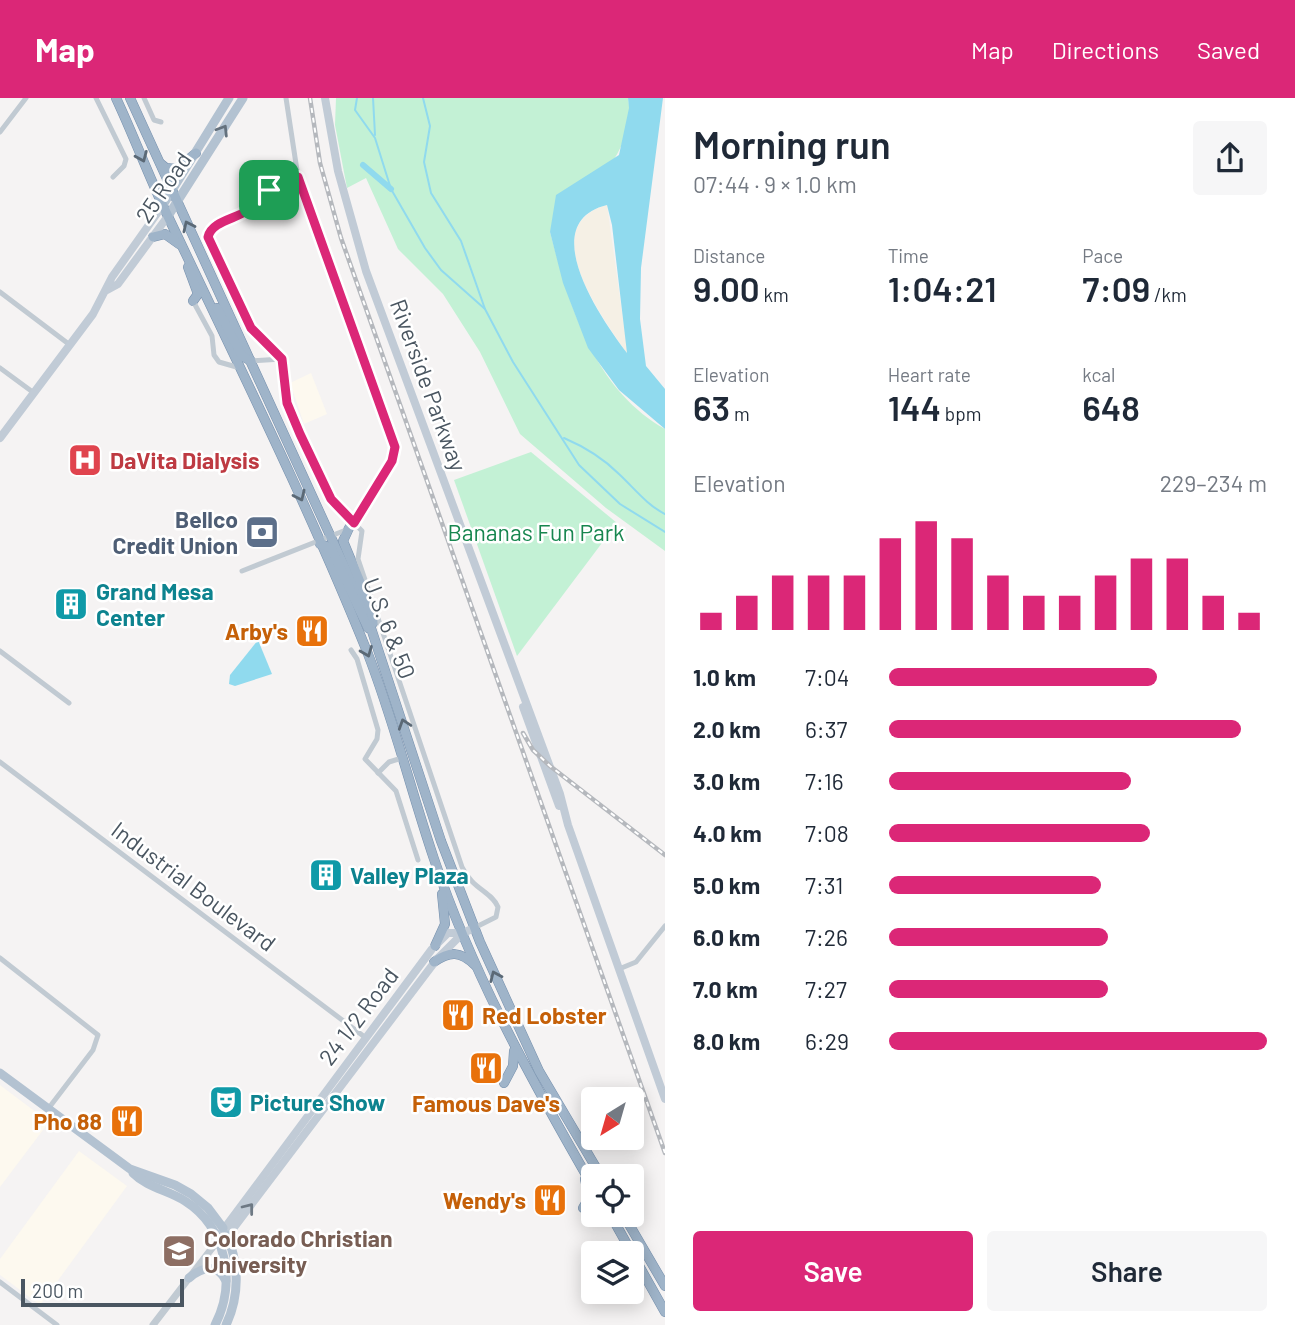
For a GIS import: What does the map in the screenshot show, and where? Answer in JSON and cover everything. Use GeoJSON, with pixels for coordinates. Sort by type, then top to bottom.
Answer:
{"type":"FeatureCollection","features":[{"type":"Feature","properties":{"kind":"highway","name":"U.S. 6 & 50"},"geometry":{"type":"LineString","coordinates":[[116,98],[369,657],[434,859],[479,970],[529,1077],[581,1165]]}},
{"type":"Feature","properties":{"kind":"highway","name":"U.S. 6 & 50"},"geometry":{"type":"LineString","coordinates":[[127,98],[294,454],[374,635],[441,841],[474,928],[539,1070],[594,1164]]}},
{"type":"Feature","properties":{"kind":"highway"},"geometry":{"type":"LineString","coordinates":[[149,143],[159,162],[170,170],[181,167],[196,153]]}},
{"type":"Feature","properties":{"kind":"highway"},"geometry":{"type":"LineString","coordinates":[[153,237],[170,236],[187,255],[187,270],[198,294],[192,302]]}},
{"type":"Feature","properties":{"kind":"highway"},"geometry":{"type":"LineString","coordinates":[[204,292],[220,311],[242,356],[251,361]]}},
{"type":"Feature","properties":{"kind":"highway"},"geometry":{"type":"LineString","coordinates":[[240,368],[255,381],[276,429],[294,454]]}},
{"type":"Feature","properties":{"kind":"highway"},"geometry":{"type":"LineString","coordinates":[[352,525],[343,541],[372,611],[374,635]]}},
{"type":"Feature","properties":{"kind":"highway"},"geometry":{"type":"LineString","coordinates":[[319,543],[331,548],[362,620],[374,635]]}},
{"type":"Feature","properties":{"kind":"highway"},"geometry":{"type":"LineString","coordinates":[[402,758],[409,762],[431,825],[441,841]]}},
{"type":"Feature","properties":{"kind":"highway"},"geometry":{"type":"LineString","coordinates":[[434,859],[445,914],[445,924],[435,946]]}},
{"type":"Feature","properties":{"kind":"highway"},"geometry":{"type":"LineString","coordinates":[[434,962],[448,953],[457,953],[479,970]]}},
{"type":"Feature","properties":{"kind":"highway"},"geometry":{"type":"LineString","coordinates":[[504,1083],[513,1066],[511,1039]]}},
{"type":"Feature","properties":{"kind":"highway"},"geometry":{"type":"LineString","coordinates":[[616,1227],[665,1312]]}},
{"type":"Feature","properties":{"kind":"highway"},"geometry":{"type":"LineString","coordinates":[[631,1227],[665,1286]]}},
{"type":"Feature","properties":{"kind":"main road","name":"25 Road"},"geometry":{"type":"LineString","coordinates":[[0,438],[71,345],[107,290],[116,270],[172,192],[229,98]]}},
{"type":"Feature","properties":{"kind":"main road","name":"25 Road"},"geometry":{"type":"LineString","coordinates":[[107,290],[118,284],[178,203],[243,98]]}},
{"type":"Feature","properties":{"kind":"main road","name":"Riverside Parkway"},"geometry":{"type":"LineString","coordinates":[[325,98],[338,171],[356,242],[556,785],[665,1099]]}},
{"type":"Feature","properties":{"kind":"main road","name":"24 1/2 Road"},"geometry":{"type":"LineString","coordinates":[[223,1234],[350,1075],[434,962],[463,933],[474,928]]}},
{"type":"Feature","properties":{"kind":"main road","name":"24 1/2 Road"},"geometry":{"type":"LineString","coordinates":[[223,1234],[435,946],[449,933],[463,933]]}},
{"type":"Feature","properties":{"kind":"main road"},"geometry":{"type":"LineString","coordinates":[[372,1046],[372,1039],[386,1011]]}},
{"type":"Feature","properties":{"kind":"main road"},"geometry":{"type":"LineString","coordinates":[[350,1075],[366,1045],[366,1038]]}},
{"type":"Feature","properties":{"kind":"main road"},"geometry":{"type":"LineString","coordinates":[[0,1073],[130,1169],[141,1181],[189,1203],[223,1234],[237,1278],[234,1302],[226,1325]]}},
{"type":"Feature","properties":{"kind":"main road"},"geometry":{"type":"LineString","coordinates":[[215,1325],[224,1305],[227,1285],[223,1234]]}},
{"type":"Feature","properties":{"kind":"main road"},"geometry":{"type":"LineString","coordinates":[[189,1278],[198,1271],[211,1268],[222,1273],[227,1285]]}},
{"type":"Feature","properties":{"kind":"street"},"geometry":{"type":"LineString","coordinates":[[0,132],[26,98]]}},
{"type":"Feature","properties":{"kind":"street"},"geometry":{"type":"LineString","coordinates":[[96,98],[126,159],[124,166],[113,177]]}},
{"type":"Feature","properties":{"kind":"street"},"geometry":{"type":"LineString","coordinates":[[144,98],[154,120],[161,122]]}},
{"type":"Feature","properties":{"kind":"street"},"geometry":{"type":"LineString","coordinates":[[242,571],[332,538],[352,525],[396,453],[298,177],[286,98]]}},
{"type":"Feature","properties":{"kind":"street"},"geometry":{"type":"LineString","coordinates":[[298,177],[269,190],[248,210],[212,228],[208,234],[251,328],[282,359],[287,403],[331,499],[362,535],[358,544],[358,559],[462,867],[470,883],[491,896],[498,907],[496,916],[474,928]]}},
{"type":"Feature","properties":{"kind":"street"},"geometry":{"type":"LineString","coordinates":[[0,292],[71,345]]}},
{"type":"Feature","properties":{"kind":"street"},"geometry":{"type":"LineString","coordinates":[[192,302],[212,336],[214,355],[219,362],[240,368]]}},
{"type":"Feature","properties":{"kind":"street"},"geometry":{"type":"LineString","coordinates":[[251,361],[282,359]]}},
{"type":"Feature","properties":{"kind":"street"},"geometry":{"type":"LineString","coordinates":[[0,368],[34,393]]}},
{"type":"Feature","properties":{"kind":"street"},"geometry":{"type":"LineString","coordinates":[[351,650],[357,659],[378,730],[377,738],[365,757],[398,796],[418,860]]}},
{"type":"Feature","properties":{"kind":"street"},"geometry":{"type":"LineString","coordinates":[[0,651],[69,703]]}},
{"type":"Feature","properties":{"kind":"street"},"geometry":{"type":"LineString","coordinates":[[379,772],[387,764],[402,758]]}},
{"type":"Feature","properties":{"kind":"street","name":"Industrial Boulevard"},"geometry":{"type":"LineString","coordinates":[[0,762],[366,1038]]}},
{"type":"Feature","properties":{"kind":"street"},"geometry":{"type":"LineString","coordinates":[[618,969],[636,962],[665,926]]}},
{"type":"Feature","properties":{"kind":"street"},"geometry":{"type":"LineString","coordinates":[[0,958],[98,1035],[93,1050],[48,1109]]}},
{"type":"Feature","properties":{"kind":"street","name":"24 1/2 Road"},"geometry":{"type":"LineString","coordinates":[[153,1325],[223,1234]]}},
{"type":"Feature","properties":{"kind":"street"},"geometry":{"type":"LineString","coordinates":[[0,1282],[47,1322],[57,1325]]}},
{"type":"Feature","properties":{"kind":"shaded area"},"geometry":{"type":"Polygon","coordinates":[[[311,373],[327,414],[304,424],[290,383],[311,373]]]}},
{"type":"Feature","properties":{"kind":"shaded area"},"geometry":{"type":"Polygon","coordinates":[[[0,1085],[49,1122],[0,1187],[0,1085]]]}},
{"type":"Feature","properties":{"kind":"shaded area"},"geometry":{"type":"Polygon","coordinates":[[[79,1151],[127,1186],[40,1305],[0,1275],[0,1259],[79,1151]]]}},
{"type":"Feature","properties":{"kind":"green space"},"geometry":{"type":"Polygon","coordinates":[[[336,98],[628,98],[629,118],[625,137],[616,155],[592,188],[550,232],[576,316],[602,368],[619,391],[640,412],[665,429],[665,551],[606,508],[520,434],[480,352],[443,294],[398,249],[366,178],[347,188],[335,125],[336,98]]]}},
{"type":"Feature","properties":{"kind":"green space","name":"Bananas Fun Park"},"geometry":{"type":"Polygon","coordinates":[[[531,452],[617,523],[517,656],[454,480],[531,452]]]}},
{"type":"Feature","properties":{"kind":"sand"},"geometry":{"type":"Polygon","coordinates":[[[607,205],[628,355],[591,297],[575,252],[576,232],[586,216],[607,205]]]}},
{"type":"Feature","properties":{"kind":"water"},"geometry":{"type":"Polygon","coordinates":[[[628,98],[663,98],[641,268],[640,319],[646,366],[665,389],[665,429],[619,390],[588,348],[563,283],[550,232],[556,195],[619,155],[629,108],[628,98]],[[607,205],[586,215],[576,231],[575,251],[580,273],[590,296],[627,353],[612,225],[607,205]]]}},
{"type":"Feature","properties":{"kind":"water"},"geometry":{"type":"Polygon","coordinates":[[[258,640],[272,674],[235,686],[229,684],[230,675],[258,640]]]}},
{"type":"Feature","properties":{"kind":"waterway"},"geometry":{"type":"LineString","coordinates":[[357,98],[355,110],[375,138],[391,189],[425,248],[441,270],[485,309],[513,362],[579,465],[620,504],[665,532]]}},
{"type":"Feature","properties":{"kind":"waterway"},"geometry":{"type":"LineString","coordinates":[[373,98],[375,135]]}},
{"type":"Feature","properties":{"kind":"waterway"},"geometry":{"type":"LineString","coordinates":[[423,98],[430,126],[424,162],[431,193],[461,241],[485,309]]}},
{"type":"Feature","properties":{"kind":"waterway"},"geometry":{"type":"LineString","coordinates":[[363,165],[391,189]]}},
{"type":"Feature","properties":{"kind":"waterway"},"geometry":{"type":"LineString","coordinates":[[564,438],[600,458],[646,501],[665,514]]}},
{"type":"Feature","properties":{"kind":"railway"},"geometry":{"type":"LineString","coordinates":[[310,98],[320,163],[341,238],[665,1153]]}},
{"type":"Feature","properties":{"kind":"railway"},"geometry":{"type":"LineString","coordinates":[[523,733],[533,750],[550,766],[665,855]]}},
{"type":"Feature","properties":{"kind":"place","name":"DaVita Dialysis"},"geometry":{"type":"Point","coordinates":[85,460]}},
{"type":"Feature","properties":{"kind":"place","name":"Bellco Credit Union"},"geometry":{"type":"Point","coordinates":[262,532]}},
{"type":"Feature","properties":{"kind":"place","name":"Grand Mesa Center"},"geometry":{"type":"Point","coordinates":[71,604]}},
{"type":"Feature","properties":{"kind":"place","name":"Arby's"},"geometry":{"type":"Point","coordinates":[312,631]}},
{"type":"Feature","properties":{"kind":"place","name":"Valley Plaza"},"geometry":{"type":"Point","coordinates":[326,875]}},
{"type":"Feature","properties":{"kind":"place","name":"Red Lobster"},"geometry":{"type":"Point","coordinates":[458,1015]}},
{"type":"Feature","properties":{"kind":"place","name":"Famous Dave's"},"geometry":{"type":"Point","coordinates":[486,1068]}},
{"type":"Feature","properties":{"kind":"place","name":"Picture Show"},"geometry":{"type":"Point","coordinates":[226,1102]}},
{"type":"Feature","properties":{"kind":"place","name":"Pho 88"},"geometry":{"type":"Point","coordinates":[127,1121]}},
{"type":"Feature","properties":{"kind":"place","name":"Wendy's"},"geometry":{"type":"Point","coordinates":[550,1200]}},
{"type":"Feature","properties":{"kind":"place","name":"Colorado Christian University"},"geometry":{"type":"Point","coordinates":[179,1251]}},
{"type":"Feature","properties":{"kind":"route"},"geometry":{"type":"LineString","coordinates":[[298,177],[395,447],[396,453],[392,461],[354,523],[331,499],[300,434],[287,403],[282,359],[251,328],[208,239],[210,230],[248,210],[269,190],[298,177]]}}]}
